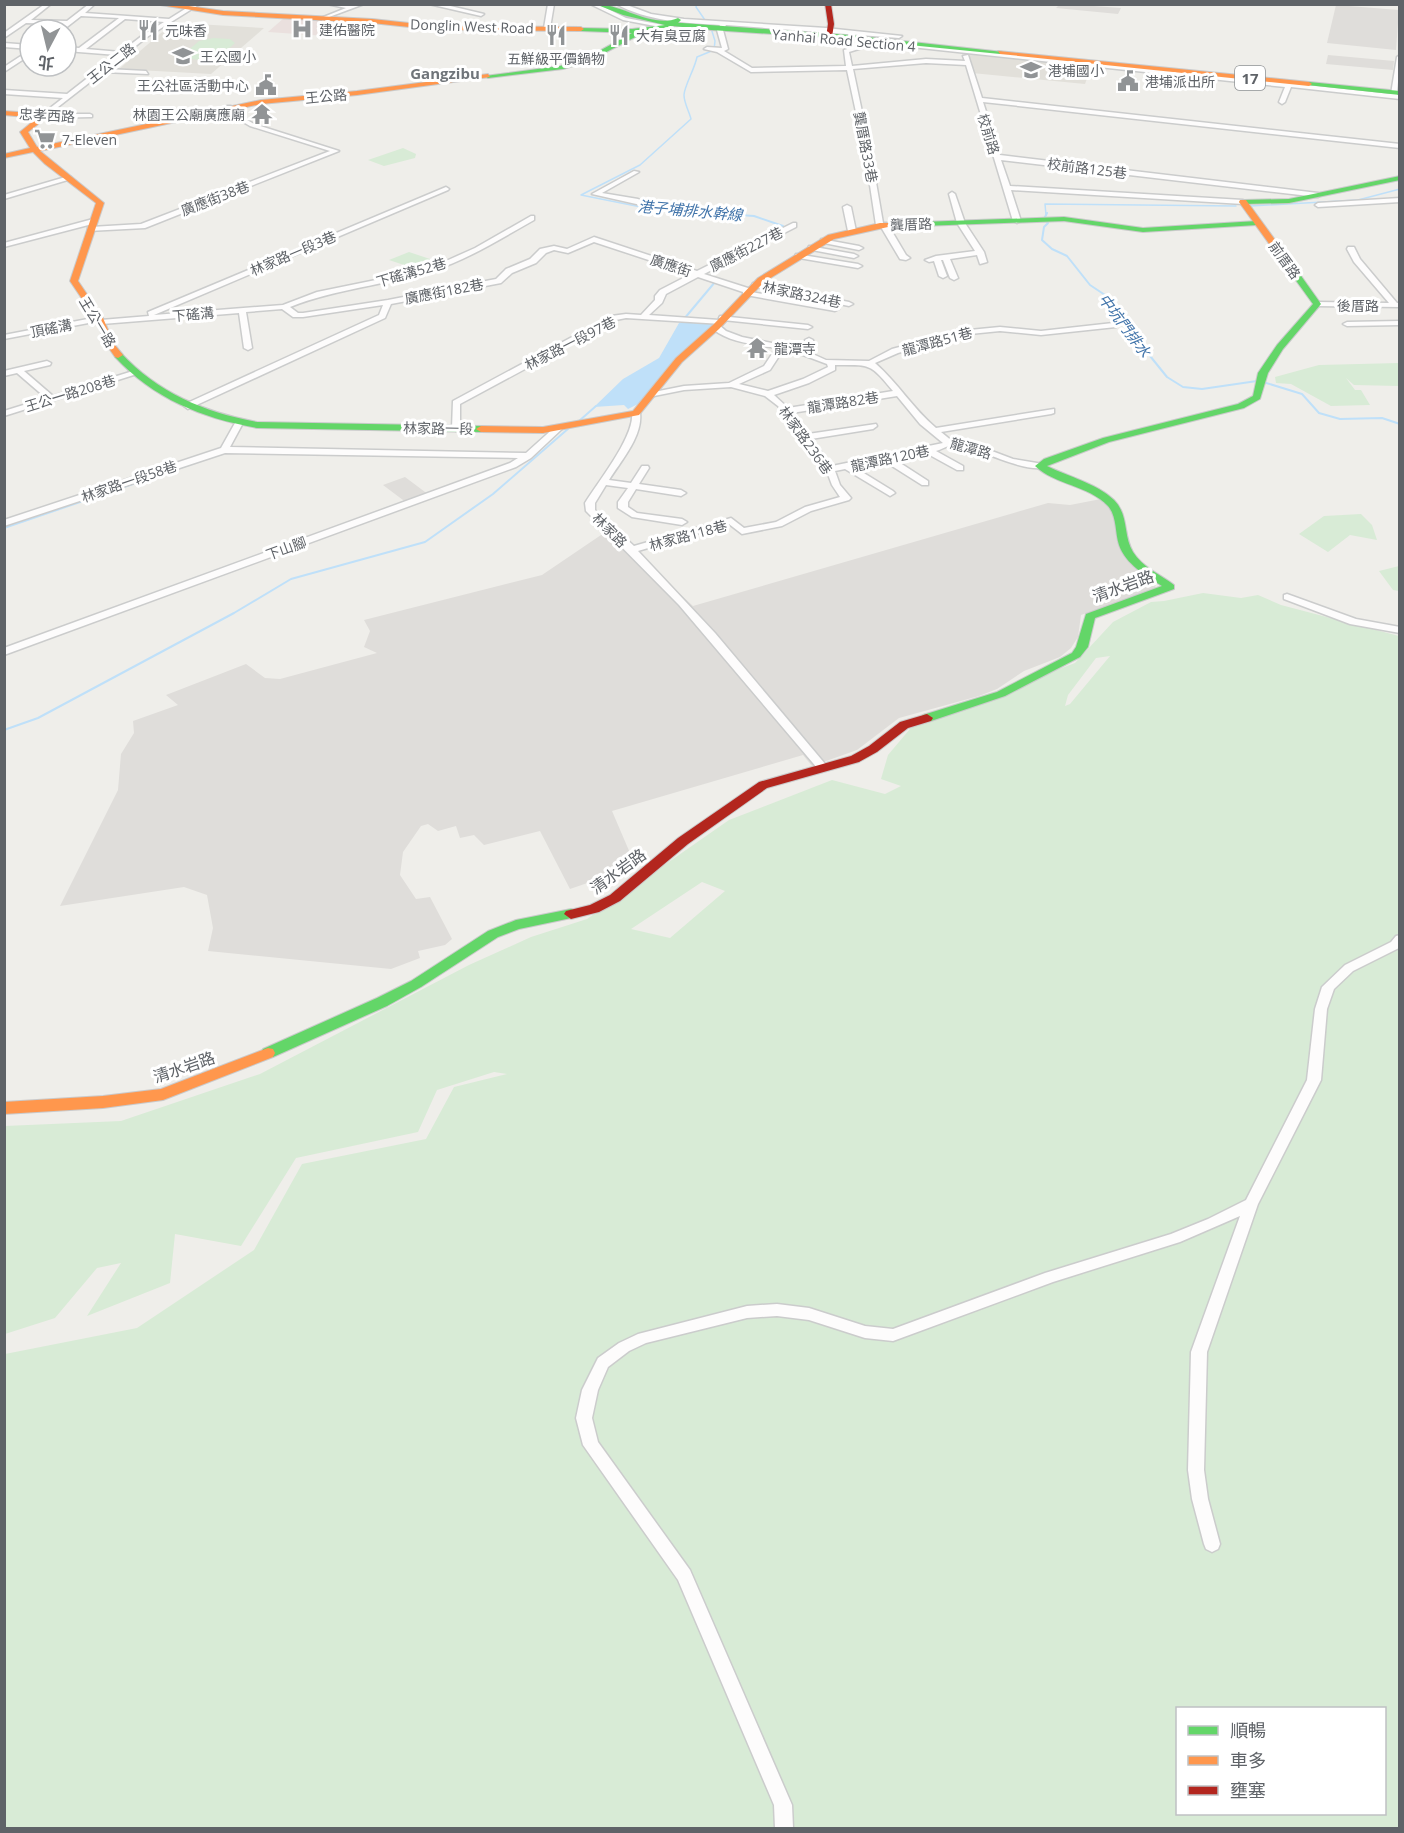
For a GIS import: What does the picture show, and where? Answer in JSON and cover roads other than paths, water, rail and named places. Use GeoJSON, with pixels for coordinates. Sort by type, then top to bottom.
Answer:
{"type":"FeatureCollection","features":[{"type":"Feature","properties":{"kind":"street"},"geometry":{"type":"LineString","coordinates":[[31,18],[49,4]]}},
{"type":"Feature","properties":{"kind":"street"},"geometry":{"type":"LineString","coordinates":[[75,18],[93,4]]}},
{"type":"Feature","properties":{"kind":"street","name":"Donglin West Road"},"geometry":{"type":"LineString","coordinates":[[157,4],[437,28],[643,30],[674,23]]}},
{"type":"Feature","properties":{"kind":"street","name":"王公二路"},"geometry":{"type":"LineString","coordinates":[[35,149],[26,139],[24,132],[145,36],[194,7],[205,4]]}},
{"type":"Feature","properties":{"kind":"street"},"geometry":{"type":"LineString","coordinates":[[329,4],[358,6]]}},
{"type":"Feature","properties":{"kind":"street"},"geometry":{"type":"LineString","coordinates":[[431,4],[481,14]]}},
{"type":"Feature","properties":{"kind":"street"},"geometry":{"type":"LineString","coordinates":[[548,28],[551,4]]}},
{"type":"Feature","properties":{"kind":"street","name":"Yanhai Road Section 4"},"geometry":{"type":"LineString","coordinates":[[592,4],[625,19],[901,38],[1102,61]]}},
{"type":"Feature","properties":{"kind":"street","name":"Yanhai Road Section 4"},"geometry":{"type":"LineString","coordinates":[[598,4],[627,16],[674,23]]}},
{"type":"Feature","properties":{"kind":"street","name":"Yanhai Road Section 4"},"geometry":{"type":"LineString","coordinates":[[609,4],[634,14],[674,23]]}},
{"type":"Feature","properties":{"kind":"street","name":"Yanhai Road Section 4"},"geometry":{"type":"LineString","coordinates":[[618,4],[674,23]]}},
{"type":"Feature","properties":{"kind":"street"},"geometry":{"type":"LineString","coordinates":[[828,4],[829,34]]}},
{"type":"Feature","properties":{"kind":"street"},"geometry":{"type":"LineString","coordinates":[[323,19],[358,6]]}},
{"type":"Feature","properties":{"kind":"street"},"geometry":{"type":"LineString","coordinates":[[81,14],[170,21]]}},
{"type":"Feature","properties":{"kind":"street"},"geometry":{"type":"LineString","coordinates":[[81,51],[124,17]]}},
{"type":"Feature","properties":{"kind":"street"},"geometry":{"type":"LineString","coordinates":[[708,50],[725,49],[713,26]]}},
{"type":"Feature","properties":{"kind":"street"},"geometry":{"type":"LineString","coordinates":[[4,36],[18,27]]}},
{"type":"Feature","properties":{"kind":"street","name":"王公路"},"geometry":{"type":"LineString","coordinates":[[4,156],[229,107],[561,68],[592,57],[643,30]]}},
{"type":"Feature","properties":{"kind":"street","name":"Yanhai Road Section 4"},"geometry":{"type":"LineString","coordinates":[[829,34],[865,41],[1102,61]]}},
{"type":"Feature","properties":{"kind":"street","name":"Yanhai Road Section 4"},"geometry":{"type":"LineString","coordinates":[[829,34],[963,49]]}},
{"type":"Feature","properties":{"kind":"street","name":"Yanhai Road Section 4"},"geometry":{"type":"LineString","coordinates":[[901,38],[963,49]]}},
{"type":"Feature","properties":{"kind":"street"},"geometry":{"type":"LineString","coordinates":[[849,68],[846,51],[860,47],[865,41]]}},
{"type":"Feature","properties":{"kind":"street","name":"校前路"},"geometry":{"type":"LineString","coordinates":[[963,49],[1017,221]]}},
{"type":"Feature","properties":{"kind":"street"},"geometry":{"type":"LineString","coordinates":[[78,51],[125,54]]}},
{"type":"Feature","properties":{"kind":"street"},"geometry":{"type":"LineString","coordinates":[[719,51],[751,70],[849,68],[917,62],[968,63]]}},
{"type":"Feature","properties":{"kind":"street"},"geometry":{"type":"LineString","coordinates":[[1397,92],[1400,57]]}},
{"type":"Feature","properties":{"kind":"street"},"geometry":{"type":"LineString","coordinates":[[4,70],[18,60]]}},
{"type":"Feature","properties":{"kind":"street","name":"17"},"geometry":{"type":"LineString","coordinates":[[1102,61],[1397,92]]}},
{"type":"Feature","properties":{"kind":"street"},"geometry":{"type":"LineString","coordinates":[[1140,65],[1289,85],[1318,84]]}},
{"type":"Feature","properties":{"kind":"street","name":"龔厝路33巷"},"geometry":{"type":"LineString","coordinates":[[849,68],[882,225]]}},
{"type":"Feature","properties":{"kind":"street"},"geometry":{"type":"LineString","coordinates":[[102,70],[146,73]]}},
{"type":"Feature","properties":{"kind":"street"},"geometry":{"type":"LineString","coordinates":[[1282,102],[1289,85]]}},
{"type":"Feature","properties":{"kind":"street"},"geometry":{"type":"LineString","coordinates":[[4,92],[68,96]]}},
{"type":"Feature","properties":{"kind":"street"},"geometry":{"type":"LineString","coordinates":[[979,100],[1400,146]]}},
{"type":"Feature","properties":{"kind":"street","name":"廣應街38巷"},"geometry":{"type":"LineString","coordinates":[[4,245],[92,225],[142,226],[336,151],[252,125],[240,118],[229,107]]}},
{"type":"Feature","properties":{"kind":"street","name":"忠孝西路"},"geometry":{"type":"LineString","coordinates":[[4,113],[68,118],[90,116]]}},
{"type":"Feature","properties":{"kind":"street","name":"王公一路"},"geometry":{"type":"LineString","coordinates":[[35,149],[100,203],[74,281],[100,321],[104,335],[112,347],[136,373],[188,406],[239,423]]}},
{"type":"Feature","properties":{"kind":"street","name":"校前路125巷"},"geometry":{"type":"LineString","coordinates":[[996,157],[1179,178],[1318,200]]}},
{"type":"Feature","properties":{"kind":"street"},"geometry":{"type":"LineString","coordinates":[[636,172],[595,194],[638,201],[652,207]]}},
{"type":"Feature","properties":{"kind":"street"},"geometry":{"type":"LineString","coordinates":[[4,197],[69,178]]}},
{"type":"Feature","properties":{"kind":"street"},"geometry":{"type":"LineString","coordinates":[[1318,200],[1400,178]]}},
{"type":"Feature","properties":{"kind":"street"},"geometry":{"type":"LineString","coordinates":[[1007,188],[1243,202],[1400,200]]}},
{"type":"Feature","properties":{"kind":"street","name":"林家路一段3巷"},"geometry":{"type":"LineString","coordinates":[[141,318],[446,189]]}},
{"type":"Feature","properties":{"kind":"street"},"geometry":{"type":"LineString","coordinates":[[952,194],[961,223],[980,252],[983,262]]}},
{"type":"Feature","properties":{"kind":"street","name":"前厝路"},"geometry":{"type":"LineString","coordinates":[[1243,202],[1317,304]]}},
{"type":"Feature","properties":{"kind":"street"},"geometry":{"type":"LineString","coordinates":[[847,207],[852,231]]}},
{"type":"Feature","properties":{"kind":"street","name":"下磘溝52巷"},"geometry":{"type":"LineString","coordinates":[[284,307],[310,294],[389,281],[430,269],[468,254],[506,235],[531,218]]}},
{"type":"Feature","properties":{"kind":"street","name":"龔厝路"},"geometry":{"type":"LineString","coordinates":[[806,252],[852,231],[882,225],[1071,220],[1131,230],[1257,223]]}},
{"type":"Feature","properties":{"kind":"street","name":"廣應街227巷"},"geometry":{"type":"LineString","coordinates":[[642,318],[659,301],[659,296],[663,292],[793,225]]}},
{"type":"Feature","properties":{"kind":"street"},"geometry":{"type":"LineString","coordinates":[[882,225],[903,257],[906,258]]}},
{"type":"Feature","properties":{"kind":"street","name":"廣應街182巷"},"geometry":{"type":"LineString","coordinates":[[284,307],[296,315],[303,315],[498,281],[509,272],[533,261],[543,251],[554,248],[568,252],[594,239]]}},
{"type":"Feature","properties":{"kind":"street","name":"廣應街"},"geometry":{"type":"LineString","coordinates":[[594,239],[695,274],[753,287]]}},
{"type":"Feature","properties":{"kind":"street"},"geometry":{"type":"LineString","coordinates":[[806,252],[859,248]]}},
{"type":"Feature","properties":{"kind":"street"},"geometry":{"type":"LineString","coordinates":[[1352,249],[1357,260],[1397,305]]}},
{"type":"Feature","properties":{"kind":"street"},"geometry":{"type":"LineString","coordinates":[[806,252],[854,256]]}},
{"type":"Feature","properties":{"kind":"street"},"geometry":{"type":"LineString","coordinates":[[806,252],[861,264]]}},
{"type":"Feature","properties":{"kind":"street","name":"林家路"},"geometry":{"type":"LineString","coordinates":[[806,252],[753,287],[720,323],[698,342],[636,413],[638,422],[633,434],[589,507],[692,614],[822,767]]}},
{"type":"Feature","properties":{"kind":"street"},"geometry":{"type":"LineString","coordinates":[[943,276],[932,259],[980,252]]}},
{"type":"Feature","properties":{"kind":"street"},"geometry":{"type":"LineString","coordinates":[[946,257],[954,279]]}},
{"type":"Feature","properties":{"kind":"street"},"geometry":{"type":"LineString","coordinates":[[753,287],[833,295]]}},
{"type":"Feature","properties":{"kind":"street"},"geometry":{"type":"LineString","coordinates":[[753,287],[835,309]]}},
{"type":"Feature","properties":{"kind":"street","name":"林家路324巷"},"geometry":{"type":"LineString","coordinates":[[753,287],[849,304]]}},
{"type":"Feature","properties":{"kind":"street"},"geometry":{"type":"LineString","coordinates":[[188,406],[382,316],[388,302]]}},
{"type":"Feature","properties":{"kind":"street"},"geometry":{"type":"LineString","coordinates":[[1040,466],[1047,461],[1106,440],[1241,406],[1257,397],[1260,383],[1280,347],[1317,304]]}},
{"type":"Feature","properties":{"kind":"street","name":"後厝路"},"geometry":{"type":"LineString","coordinates":[[1317,304],[1397,305]]}},
{"type":"Feature","properties":{"kind":"street"},"geometry":{"type":"LineString","coordinates":[[1363,305],[1378,324],[1386,330]]}},
{"type":"Feature","properties":{"kind":"street","name":"下磘溝"},"geometry":{"type":"LineString","coordinates":[[100,321],[284,307]]}},
{"type":"Feature","properties":{"kind":"street"},"geometry":{"type":"LineString","coordinates":[[242,310],[248,348]]}},
{"type":"Feature","properties":{"kind":"street","name":"林家路一段97巷"},"geometry":{"type":"LineString","coordinates":[[456,428],[456,403],[614,318],[626,316],[808,327]]}},
{"type":"Feature","properties":{"kind":"street","name":"頂磘溝"},"geometry":{"type":"LineString","coordinates":[[4,337],[100,321]]}},
{"type":"Feature","properties":{"kind":"street"},"geometry":{"type":"LineString","coordinates":[[720,323],[723,333],[740,339],[797,350],[831,363],[870,363]]}},
{"type":"Feature","properties":{"kind":"street"},"geometry":{"type":"LineString","coordinates":[[1347,324],[1400,323]]}},
{"type":"Feature","properties":{"kind":"street","name":"龍潭路51巷"},"geometry":{"type":"LineString","coordinates":[[870,363],[895,351],[959,333],[1000,329],[1041,333],[1113,325]]}},
{"type":"Feature","properties":{"kind":"street"},"geometry":{"type":"LineString","coordinates":[[797,350],[810,346],[809,340]]}},
{"type":"Feature","properties":{"kind":"street"},"geometry":{"type":"LineString","coordinates":[[731,385],[767,368],[772,356],[781,347]]}},
{"type":"Feature","properties":{"kind":"street"},"geometry":{"type":"LineString","coordinates":[[4,374],[47,363]]}},
{"type":"Feature","properties":{"kind":"street"},"geometry":{"type":"LineString","coordinates":[[768,394],[820,376],[832,368],[831,363]]}},
{"type":"Feature","properties":{"kind":"street","name":"龍潭路"},"geometry":{"type":"LineString","coordinates":[[870,363],[884,375],[932,431],[949,443],[973,447],[1011,461],[1040,466],[1111,502],[1122,519],[1124,543],[1128,553],[1170,587]]}},
{"type":"Feature","properties":{"kind":"street"},"geometry":{"type":"LineString","coordinates":[[18,370],[52,399]]}},
{"type":"Feature","properties":{"kind":"street","name":"王公一路208巷"},"geometry":{"type":"LineString","coordinates":[[4,414],[136,373]]}},
{"type":"Feature","properties":{"kind":"street","name":"林家路236巷"},"geometry":{"type":"LineString","coordinates":[[652,395],[684,388],[731,385],[768,394],[786,411],[830,470],[836,485],[846,498]]}},
{"type":"Feature","properties":{"kind":"street","name":"龍潭路82巷"},"geometry":{"type":"LineString","coordinates":[[786,411],[899,393]]}},
{"type":"Feature","properties":{"kind":"street"},"geometry":{"type":"LineString","coordinates":[[932,431],[1051,411]]}},
{"type":"Feature","properties":{"kind":"street","name":"林家路一段"},"geometry":{"type":"LineString","coordinates":[[239,423],[543,430],[636,413]]}},
{"type":"Feature","properties":{"kind":"street"},"geometry":{"type":"LineString","coordinates":[[224,450],[239,423]]}},
{"type":"Feature","properties":{"kind":"street"},"geometry":{"type":"LineString","coordinates":[[805,437],[873,426]]}},
{"type":"Feature","properties":{"kind":"street","name":"下山腳"},"geometry":{"type":"LineString","coordinates":[[4,652],[513,465],[528,456],[559,428]]}},
{"type":"Feature","properties":{"kind":"street","name":"龍潭路120巷"},"geometry":{"type":"LineString","coordinates":[[830,470],[928,450],[949,443]]}},
{"type":"Feature","properties":{"kind":"street","name":"林家路一段58巷"},"geometry":{"type":"LineString","coordinates":[[4,523],[224,450],[528,456]]}},
{"type":"Feature","properties":{"kind":"street"},"geometry":{"type":"LineString","coordinates":[[928,450],[960,468]]}},
{"type":"Feature","properties":{"kind":"street"},"geometry":{"type":"LineString","coordinates":[[886,458],[925,483]]}},
{"type":"Feature","properties":{"kind":"street"},"geometry":{"type":"LineString","coordinates":[[847,466],[890,493]]}},
{"type":"Feature","properties":{"kind":"street"},"geometry":{"type":"LineString","coordinates":[[645,468],[623,502],[625,511],[635,515],[682,522]]}},
{"type":"Feature","properties":{"kind":"street"},"geometry":{"type":"LineString","coordinates":[[605,482],[681,493]]}},
{"type":"Feature","properties":{"kind":"street","name":"林家路118巷"},"geometry":{"type":"LineString","coordinates":[[631,550],[731,521],[742,531],[779,524],[808,509],[846,498]]}},
{"type":"Feature","properties":{"kind":"street","name":"清水岩路"},"geometry":{"type":"LineString","coordinates":[[4,1108],[112,1101],[163,1094],[318,1032],[399,993],[493,934],[516,925],[583,912],[604,904],[615,898],[683,841],[763,785],[855,759],[873,749],[904,725],[1014,688],[1034,675],[1076,656],[1082,647],[1090,616],[1170,587]]}},
{"type":"Feature","properties":{"kind":"street"},"geometry":{"type":"LineString","coordinates":[[1287,597],[1354,622],[1400,630]]}},
{"type":"Feature","properties":{"kind":"street"},"geometry":{"type":"LineString","coordinates":[[1212,1544],[1200,1499],[1196,1470],[1199,1352],[1251,1204],[1314,1080],[1321,1009],[1328,987],[1349,968],[1387,950],[1400,939]]}},
{"type":"Feature","properties":{"kind":"street"},"geometry":{"type":"LineString","coordinates":[[784,1828],[783,1805],[768,1767],[684,1575],[591,1445],[584,1418],[590,1390],[603,1363],[624,1347],[643,1338],[747,1311],[777,1310],[809,1314],[866,1332],[893,1335],[1050,1277],[1175,1238],[1213,1223],[1251,1204]]}},
{"type":"Feature","properties":{"kind":"water"},"geometry":{"type":"Polygon","coordinates":[[[679,323],[714,323],[640,403],[628,409],[624,405],[594,407],[623,379],[659,358],[679,323]]]}},
{"type":"Feature","properties":{"kind":"waterway","name":"港子埔排水幹線"},"geometry":{"type":"LineString","coordinates":[[697,4],[696,7],[707,23]]}},
{"type":"Feature","properties":{"kind":"waterway","name":"港子埔排水幹線"},"geometry":{"type":"LineString","coordinates":[[711,28],[715,41],[714,50],[697,57],[684,92],[691,119],[640,165],[581,195],[656,210],[736,215]]}},
{"type":"Feature","properties":{"kind":"waterway","name":"中坑門排水"},"geometry":{"type":"LineString","coordinates":[[1250,206],[1358,200],[1400,189]]}},
{"type":"Feature","properties":{"kind":"waterway","name":"中坑門排水"},"geometry":{"type":"LineString","coordinates":[[1046,215],[1045,204],[1236,206]]}},
{"type":"Feature","properties":{"kind":"waterway","name":"港子埔排水幹線"},"geometry":{"type":"LineString","coordinates":[[711,213],[754,216],[783,226],[720,260]]}},
{"type":"Feature","properties":{"kind":"waterway","name":"中坑門排水"},"geometry":{"type":"LineString","coordinates":[[1046,215],[1044,219],[1048,223],[1044,227],[1042,240],[1052,249],[1067,256],[1090,285],[1108,297],[1104,299],[1167,377],[1183,387],[1202,389],[1257,381]]}},
{"type":"Feature","properties":{"kind":"waterway"},"geometry":{"type":"LineString","coordinates":[[684,319],[715,282],[713,281]]}},
{"type":"Feature","properties":{"kind":"waterway","name":"中坑門排水"},"geometry":{"type":"LineString","coordinates":[[1263,382],[1302,394],[1319,413],[1340,419],[1382,418],[1400,424]]}},
{"type":"Feature","properties":{"kind":"waterway"},"geometry":{"type":"LineString","coordinates":[[579,421],[596,406]]}},
{"type":"Feature","properties":{"kind":"waterway"},"geometry":{"type":"LineString","coordinates":[[4,730],[38,718],[234,613],[291,579],[425,542],[493,494],[569,428]]}},
{"type":"Feature","properties":{"kind":"waterway"},"geometry":{"type":"LineString","coordinates":[[4,528],[218,455]]}},
{"type":"Feature","properties":{"kind":"place","name":"建佑醫院"},"geometry":{"type":"Point","coordinates":[302,29]}},
{"type":"Feature","properties":{"kind":"place","name":"元味香"},"geometry":{"type":"Point","coordinates":[148,30]}},
{"type":"Feature","properties":{"kind":"place","name":"五鮮級平價鍋物"},"geometry":{"type":"Point","coordinates":[556,35]}},
{"type":"Feature","properties":{"kind":"place","name":"大有臭豆腐"},"geometry":{"type":"Point","coordinates":[619,35]}},
{"type":"Feature","properties":{"kind":"place","name":"王公國小"},"geometry":{"type":"Point","coordinates":[183,56]}},
{"type":"Feature","properties":{"kind":"place","name":"港埔國小"},"geometry":{"type":"Point","coordinates":[1031,70]}},
{"type":"Feature","properties":{"kind":"place","name":"港埔派出所"},"geometry":{"type":"Point","coordinates":[1128,81]}},
{"type":"Feature","properties":{"kind":"place","name":"王公社區活動中心"},"geometry":{"type":"Point","coordinates":[266,85]}},
{"type":"Feature","properties":{"kind":"place","name":"林園王公廟廣應廟"},"geometry":{"type":"Point","coordinates":[262,114]}},
{"type":"Feature","properties":{"kind":"place","name":"7-Eleven"},"geometry":{"type":"Point","coordinates":[45,139]}},
{"type":"Feature","properties":{"kind":"place","name":"龍潭寺"},"geometry":{"type":"Point","coordinates":[757,348]}},
{"type":"Feature","properties":{"kind":"district","name":"Gangzibu"},"geometry":{"type":"Point","coordinates":[445,73]}}]}
